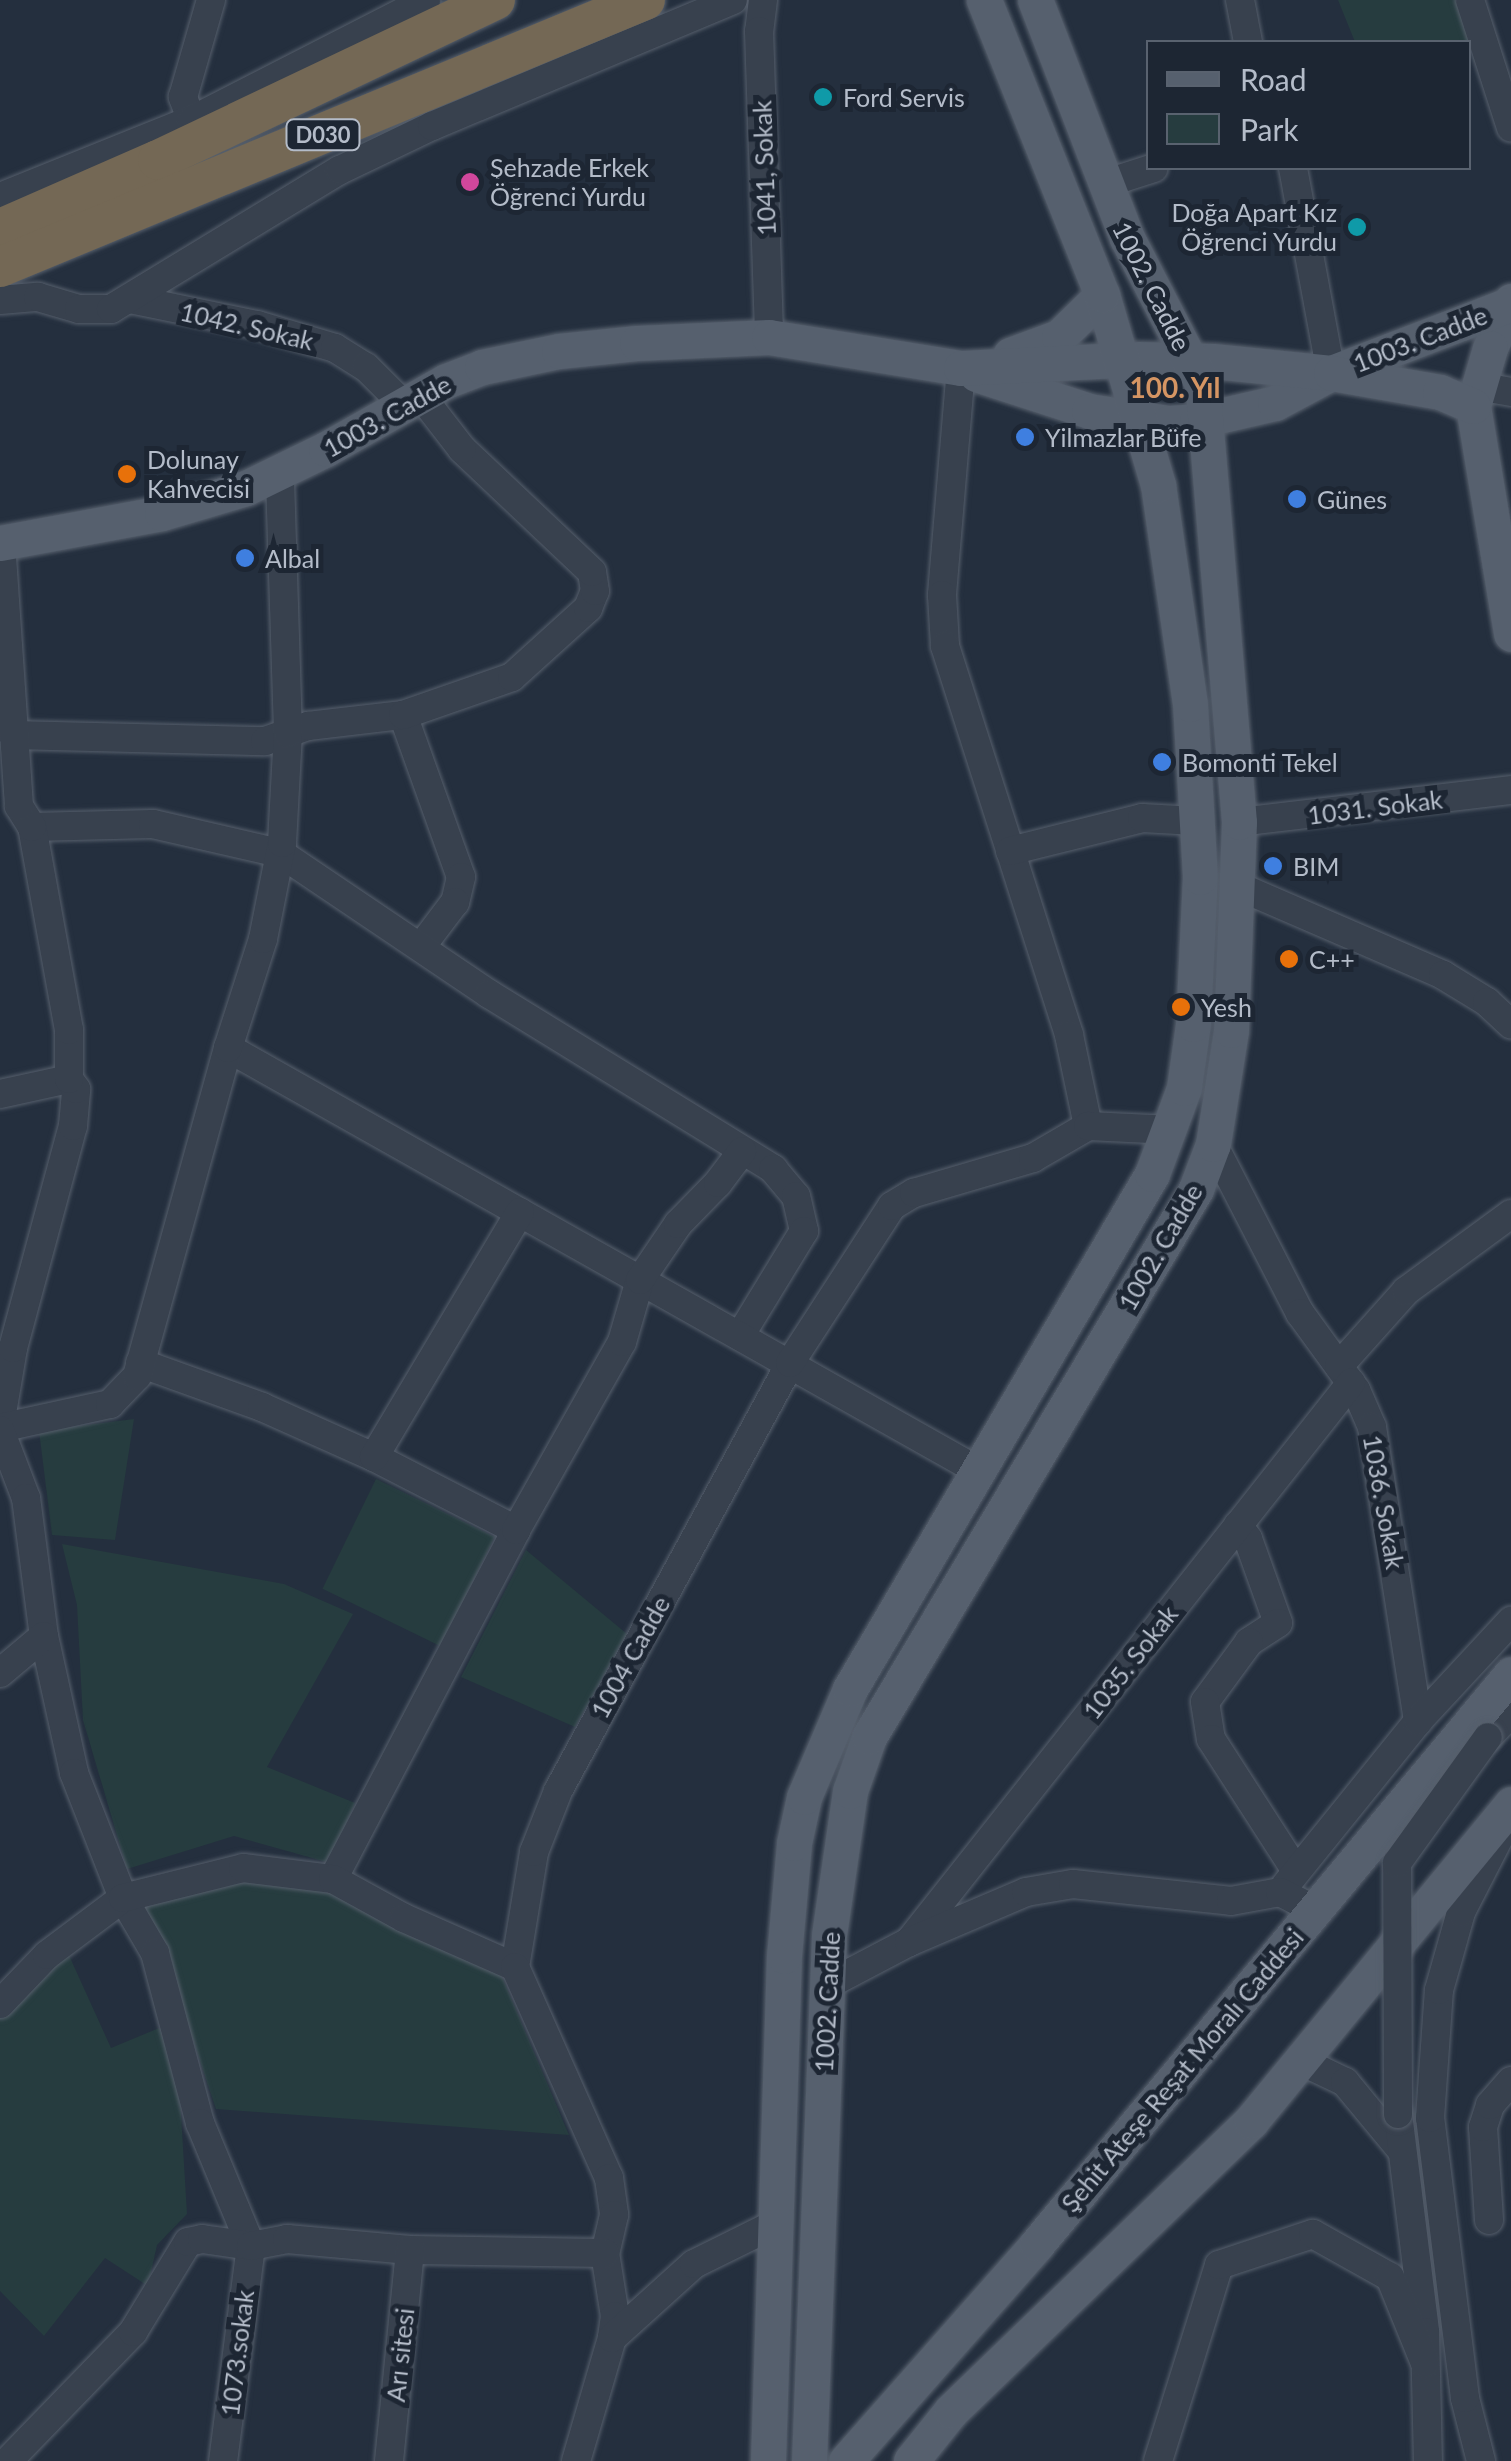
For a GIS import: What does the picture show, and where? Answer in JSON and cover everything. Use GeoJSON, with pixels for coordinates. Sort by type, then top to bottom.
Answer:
{"type":"FeatureCollection","features":[{"type":"Feature","properties":{"kind":"highway","name":"D030"},"geometry":{"type":"LineString","coordinates":[[0,229],[196,130],[494,0]]}},
{"type":"Feature","properties":{"kind":"highway","name":"D030"},"geometry":{"type":"LineString","coordinates":[[0,266],[645,0]]}},
{"type":"Feature","properties":{"kind":"main road","name":"1002. Cadde"},"geometry":{"type":"LineString","coordinates":[[768,2461],[783,1984],[794,1843],[814,1770],[850,1690],[1152,1174],[1172,1130],[1193,1024],[1200,876],[1184,642],[1171,549],[1142,420],[1102,295],[984,0]]}},
{"type":"Feature","properties":{"kind":"main road","name":"1002. Cadde"},"geometry":{"type":"LineString","coordinates":[[809,2461],[827,1985],[838,1862],[850,1791],[869,1737],[1196,1188],[1213,1144],[1232,1030],[1240,887],[1239,822],[1208,419],[1202,384],[1152,294],[1104,184],[1034,0]]}},
{"type":"Feature","properties":{"kind":"main road"},"geometry":{"type":"LineString","coordinates":[[961,368],[1032,350],[1059,338],[1102,295]]}},
{"type":"Feature","properties":{"kind":"main road","name":"1003. Cadde"},"geometry":{"type":"LineString","coordinates":[[0,543],[211,500],[280,472],[446,381],[520,357],[637,343],[769,337],[961,368],[1043,399],[1142,420],[1208,419],[1275,402],[1332,373],[1510,303]]}},
{"type":"Feature","properties":{"kind":"main road"},"geometry":{"type":"LineString","coordinates":[[1510,303],[1487,395],[1511,634]]}},
{"type":"Feature","properties":{"kind":"main road","name":"1003. Cadde"},"geometry":{"type":"LineString","coordinates":[[961,368],[1190,360],[1332,373]]}},
{"type":"Feature","properties":{"kind":"main road"},"geometry":{"type":"LineString","coordinates":[[1332,373],[1440,392],[1487,395]]}},
{"type":"Feature","properties":{"kind":"main road"},"geometry":{"type":"LineString","coordinates":[[1196,821],[1239,822]]}},
{"type":"Feature","properties":{"kind":"main road"},"geometry":{"type":"LineString","coordinates":[[1172,1130],[1213,1144]]}},
{"type":"Feature","properties":{"kind":"main road"},"geometry":{"type":"LineString","coordinates":[[977,1470],[1016,1491]]}},
{"type":"Feature","properties":{"kind":"main road","name":"Şehit Ateşe Reşat Moralı Caddesi"},"geometry":{"type":"LineString","coordinates":[[846,2461],[1037,2244],[1511,1674]]}},
{"type":"Feature","properties":{"kind":"main road"},"geometry":{"type":"LineString","coordinates":[[911,2461],[951,2412],[1251,2122],[1511,1804]]}},
{"type":"Feature","properties":{"kind":"main road"},"geometry":{"type":"LineString","coordinates":[[783,1984],[827,1985]]}},
{"type":"Feature","properties":{"kind":"main road"},"geometry":{"type":"LineString","coordinates":[[775,2224],[818,2224]]}},
{"type":"Feature","properties":{"kind":"street"},"geometry":{"type":"LineString","coordinates":[[196,130],[183,97],[211,0]]}},
{"type":"Feature","properties":{"kind":"street"},"geometry":{"type":"LineString","coordinates":[[0,197],[196,130],[426,0]]}},
{"type":"Feature","properties":{"kind":"street"},"geometry":{"type":"LineString","coordinates":[[0,300],[38,297],[96,310],[130,299],[222,238],[340,170],[432,126],[733,0]]}},
{"type":"Feature","properties":{"kind":"street","name":"1041, Sokak"},"geometry":{"type":"LineString","coordinates":[[762,0],[759,31],[769,337]]}},
{"type":"Feature","properties":{"kind":"street"},"geometry":{"type":"LineString","coordinates":[[1240,0],[1248,40]]}},
{"type":"Feature","properties":{"kind":"street"},"geometry":{"type":"LineString","coordinates":[[1470,0],[1478,57],[1511,128]]}},
{"type":"Feature","properties":{"kind":"street"},"geometry":{"type":"LineString","coordinates":[[1104,184],[1148,170]]}},
{"type":"Feature","properties":{"kind":"street"},"geometry":{"type":"LineString","coordinates":[[1292,170],[1332,373]]}},
{"type":"Feature","properties":{"kind":"street","name":"1042. Sokak"},"geometry":{"type":"LineString","coordinates":[[130,299],[257,325],[335,348],[412,400],[592,572],[596,591],[588,608],[512,677],[403,715]]}},
{"type":"Feature","properties":{"kind":"street"},"geometry":{"type":"LineString","coordinates":[[961,368],[942,595],[944,646],[1069,1035],[1088,1126],[1172,1130]]}},
{"type":"Feature","properties":{"kind":"street"},"geometry":{"type":"LineString","coordinates":[[0,1428],[110,1404],[137,1376],[228,1048],[264,939],[280,854],[288,734],[280,472]]}},
{"type":"Feature","properties":{"kind":"street"},"geometry":{"type":"LineString","coordinates":[[0,543],[19,806],[32,828],[69,1030],[69,1078],[76,1089],[72,1126],[13,1348],[0,1428],[26,1498],[44,1636],[74,1773],[123,1898],[156,1953],[200,2122],[251,2246]]}},
{"type":"Feature","properties":{"kind":"street"},"geometry":{"type":"LineString","coordinates":[[13,735],[266,741],[308,726],[403,715],[461,877],[455,902],[421,946]]}},
{"type":"Feature","properties":{"kind":"street","name":"1031. Sokak"},"geometry":{"type":"LineString","coordinates":[[1239,822],[1511,790]]}},
{"type":"Feature","properties":{"kind":"street"},"geometry":{"type":"LineString","coordinates":[[1010,851],[1142,818],[1196,821]]}},
{"type":"Feature","properties":{"kind":"street"},"geometry":{"type":"LineString","coordinates":[[32,828],[153,824],[280,854],[774,1169],[796,1196],[804,1231],[740,1336]]}},
{"type":"Feature","properties":{"kind":"street"},"geometry":{"type":"LineString","coordinates":[[1240,887],[1443,975],[1511,1024]]}},
{"type":"Feature","properties":{"kind":"street"},"geometry":{"type":"LineString","coordinates":[[228,1048],[977,1470]]}},
{"type":"Feature","properties":{"kind":"street"},"geometry":{"type":"LineString","coordinates":[[0,1094],[69,1078]]}},
{"type":"Feature","properties":{"kind":"street","name":"1004 Cadde"},"geometry":{"type":"LineString","coordinates":[[515,1967],[534,1852],[558,1791],[790,1364],[892,1206],[914,1193],[1032,1158],[1088,1126]]}},
{"type":"Feature","properties":{"kind":"street","name":"1036. Sokak"},"geometry":{"type":"LineString","coordinates":[[1213,1144],[1300,1313],[1364,1406],[1375,1446],[1418,1722]]}},
{"type":"Feature","properties":{"kind":"street"},"geometry":{"type":"LineString","coordinates":[[334,1879],[516,1530],[622,1342],[640,1280],[678,1224],[718,1183],[742,1150]]}},
{"type":"Feature","properties":{"kind":"street"},"geometry":{"type":"LineString","coordinates":[[374,1457],[520,1212]]}},
{"type":"Feature","properties":{"kind":"street","name":"1035. Sokak"},"geometry":{"type":"LineString","coordinates":[[909,1942],[1238,1525],[1406,1291],[1511,1214]]}},
{"type":"Feature","properties":{"kind":"street"},"geometry":{"type":"LineString","coordinates":[[140,1364],[262,1407],[374,1457],[516,1530]]}},
{"type":"Feature","properties":{"kind":"street"},"geometry":{"type":"LineString","coordinates":[[1238,1525],[1248,1539],[1278,1623],[1249,1642],[1205,1702],[1211,1739],[1288,1882],[1315,1910]]}},
{"type":"Feature","properties":{"kind":"street"},"geometry":{"type":"LineString","coordinates":[[827,1985],[909,1942],[1026,1892],[1074,1884],[1231,1901],[1288,1882],[1418,1722],[1511,1621]]}},
{"type":"Feature","properties":{"kind":"street"},"geometry":{"type":"LineString","coordinates":[[0,1673],[44,1636]]}},
{"type":"Feature","properties":{"kind":"street"},"geometry":{"type":"LineString","coordinates":[[1428,2461],[1426,2363],[1398,2114],[1396,1863],[1488,1737],[1511,1713]]}},
{"type":"Feature","properties":{"kind":"street"},"geometry":{"type":"LineString","coordinates":[[1481,2461],[1466,2398],[1430,2118],[1439,1990],[1461,1912],[1511,1813]]}},
{"type":"Feature","properties":{"kind":"street"},"geometry":{"type":"LineString","coordinates":[[0,2004],[47,1955],[123,1898],[242,1868],[334,1879],[404,1918],[515,1967],[608,2178],[614,2215],[605,2253],[615,2316],[612,2338],[576,2461]]}},
{"type":"Feature","properties":{"kind":"street"},"geometry":{"type":"LineString","coordinates":[[1300,2061],[1345,2082],[1402,2152]]}},
{"type":"Feature","properties":{"kind":"street"},"geometry":{"type":"LineString","coordinates":[[1444,2223],[1500,2220],[1483,2127],[1490,2106],[1511,2081]]}},
{"type":"Feature","properties":{"kind":"street"},"geometry":{"type":"LineString","coordinates":[[612,2338],[694,2264],[775,2224]]}},
{"type":"Feature","properties":{"kind":"street"},"geometry":{"type":"LineString","coordinates":[[1158,2461],[1219,2264],[1313,2234],[1390,2277],[1426,2363]]}},
{"type":"Feature","properties":{"kind":"street"},"geometry":{"type":"LineString","coordinates":[[3,2461],[133,2332],[188,2242],[202,2239],[251,2246],[287,2240],[410,2250],[605,2253]]}},
{"type":"Feature","properties":{"kind":"street","name":"1073.sokak"},"geometry":{"type":"LineString","coordinates":[[224,2461],[251,2246]]}},
{"type":"Feature","properties":{"kind":"street","name":"Arı sitesi"},"geometry":{"type":"LineString","coordinates":[[389,2461],[410,2250]]}},
{"type":"Feature","properties":{"kind":"green space"},"geometry":{"type":"Polygon","coordinates":[[[1338,0],[1457,0],[1471,40],[1354,40],[1338,0]]]}},
{"type":"Feature","properties":{"kind":"green space"},"geometry":{"type":"Polygon","coordinates":[[[134,1419],[115,1540],[52,1535],[39,1431],[134,1419]]]}},
{"type":"Feature","properties":{"kind":"green space"},"geometry":{"type":"Polygon","coordinates":[[[376,1479],[495,1537],[441,1647],[323,1589],[376,1479]]]}},
{"type":"Feature","properties":{"kind":"green space"},"geometry":{"type":"Polygon","coordinates":[[[62,1544],[284,1584],[353,1614],[267,1767],[355,1803],[330,1863],[234,1836],[127,1869],[83,1720],[77,1605],[62,1544]]]}},
{"type":"Feature","properties":{"kind":"green space"},"geometry":{"type":"Polygon","coordinates":[[[526,1550],[627,1634],[575,1727],[461,1677],[526,1550]]]}},
{"type":"Feature","properties":{"kind":"green space"},"geometry":{"type":"Polygon","coordinates":[[[247,1878],[317,1885],[500,1972],[569,2135],[216,2109],[163,1950],[137,1905],[247,1878]]]}},
{"type":"Feature","properties":{"kind":"green space"},"geometry":{"type":"Polygon","coordinates":[[[67,1951],[111,2048],[164,2026],[178,2064],[187,2214],[157,2245],[148,2286],[105,2258],[44,2336],[0,2291],[0,2016],[67,1951]]]}},
{"type":"Feature","properties":{"kind":"place","name":"Ford Servis"},"geometry":{"type":"Point","coordinates":[823,97]}},
{"type":"Feature","properties":{"kind":"place","name":"Şehzade Erkek Öğrenci Yurdu"},"geometry":{"type":"Point","coordinates":[470,182]}},
{"type":"Feature","properties":{"kind":"place","name":"Doğa Apart Kız Öğrenci Yurdu"},"geometry":{"type":"Point","coordinates":[1357,227]}},
{"type":"Feature","properties":{"kind":"place","name":"Yilmazlar Büfe"},"geometry":{"type":"Point","coordinates":[1025,437]}},
{"type":"Feature","properties":{"kind":"place","name":"Dolunay Kahvecisi"},"geometry":{"type":"Point","coordinates":[127,474]}},
{"type":"Feature","properties":{"kind":"place","name":"Günes"},"geometry":{"type":"Point","coordinates":[1297,499]}},
{"type":"Feature","properties":{"kind":"place","name":"Albal"},"geometry":{"type":"Point","coordinates":[245,558]}},
{"type":"Feature","properties":{"kind":"place","name":"Bomonti Tekel"},"geometry":{"type":"Point","coordinates":[1162,762]}},
{"type":"Feature","properties":{"kind":"place","name":"BIM"},"geometry":{"type":"Point","coordinates":[1273,866]}},
{"type":"Feature","properties":{"kind":"place","name":"C++"},"geometry":{"type":"Point","coordinates":[1289,959]}},
{"type":"Feature","properties":{"kind":"place","name":"Yesh"},"geometry":{"type":"Point","coordinates":[1181,1007]}},
{"type":"Feature","properties":{"kind":"district","name":"100. Yıl"},"geometry":{"type":"Point","coordinates":[1175,387]}}]}
